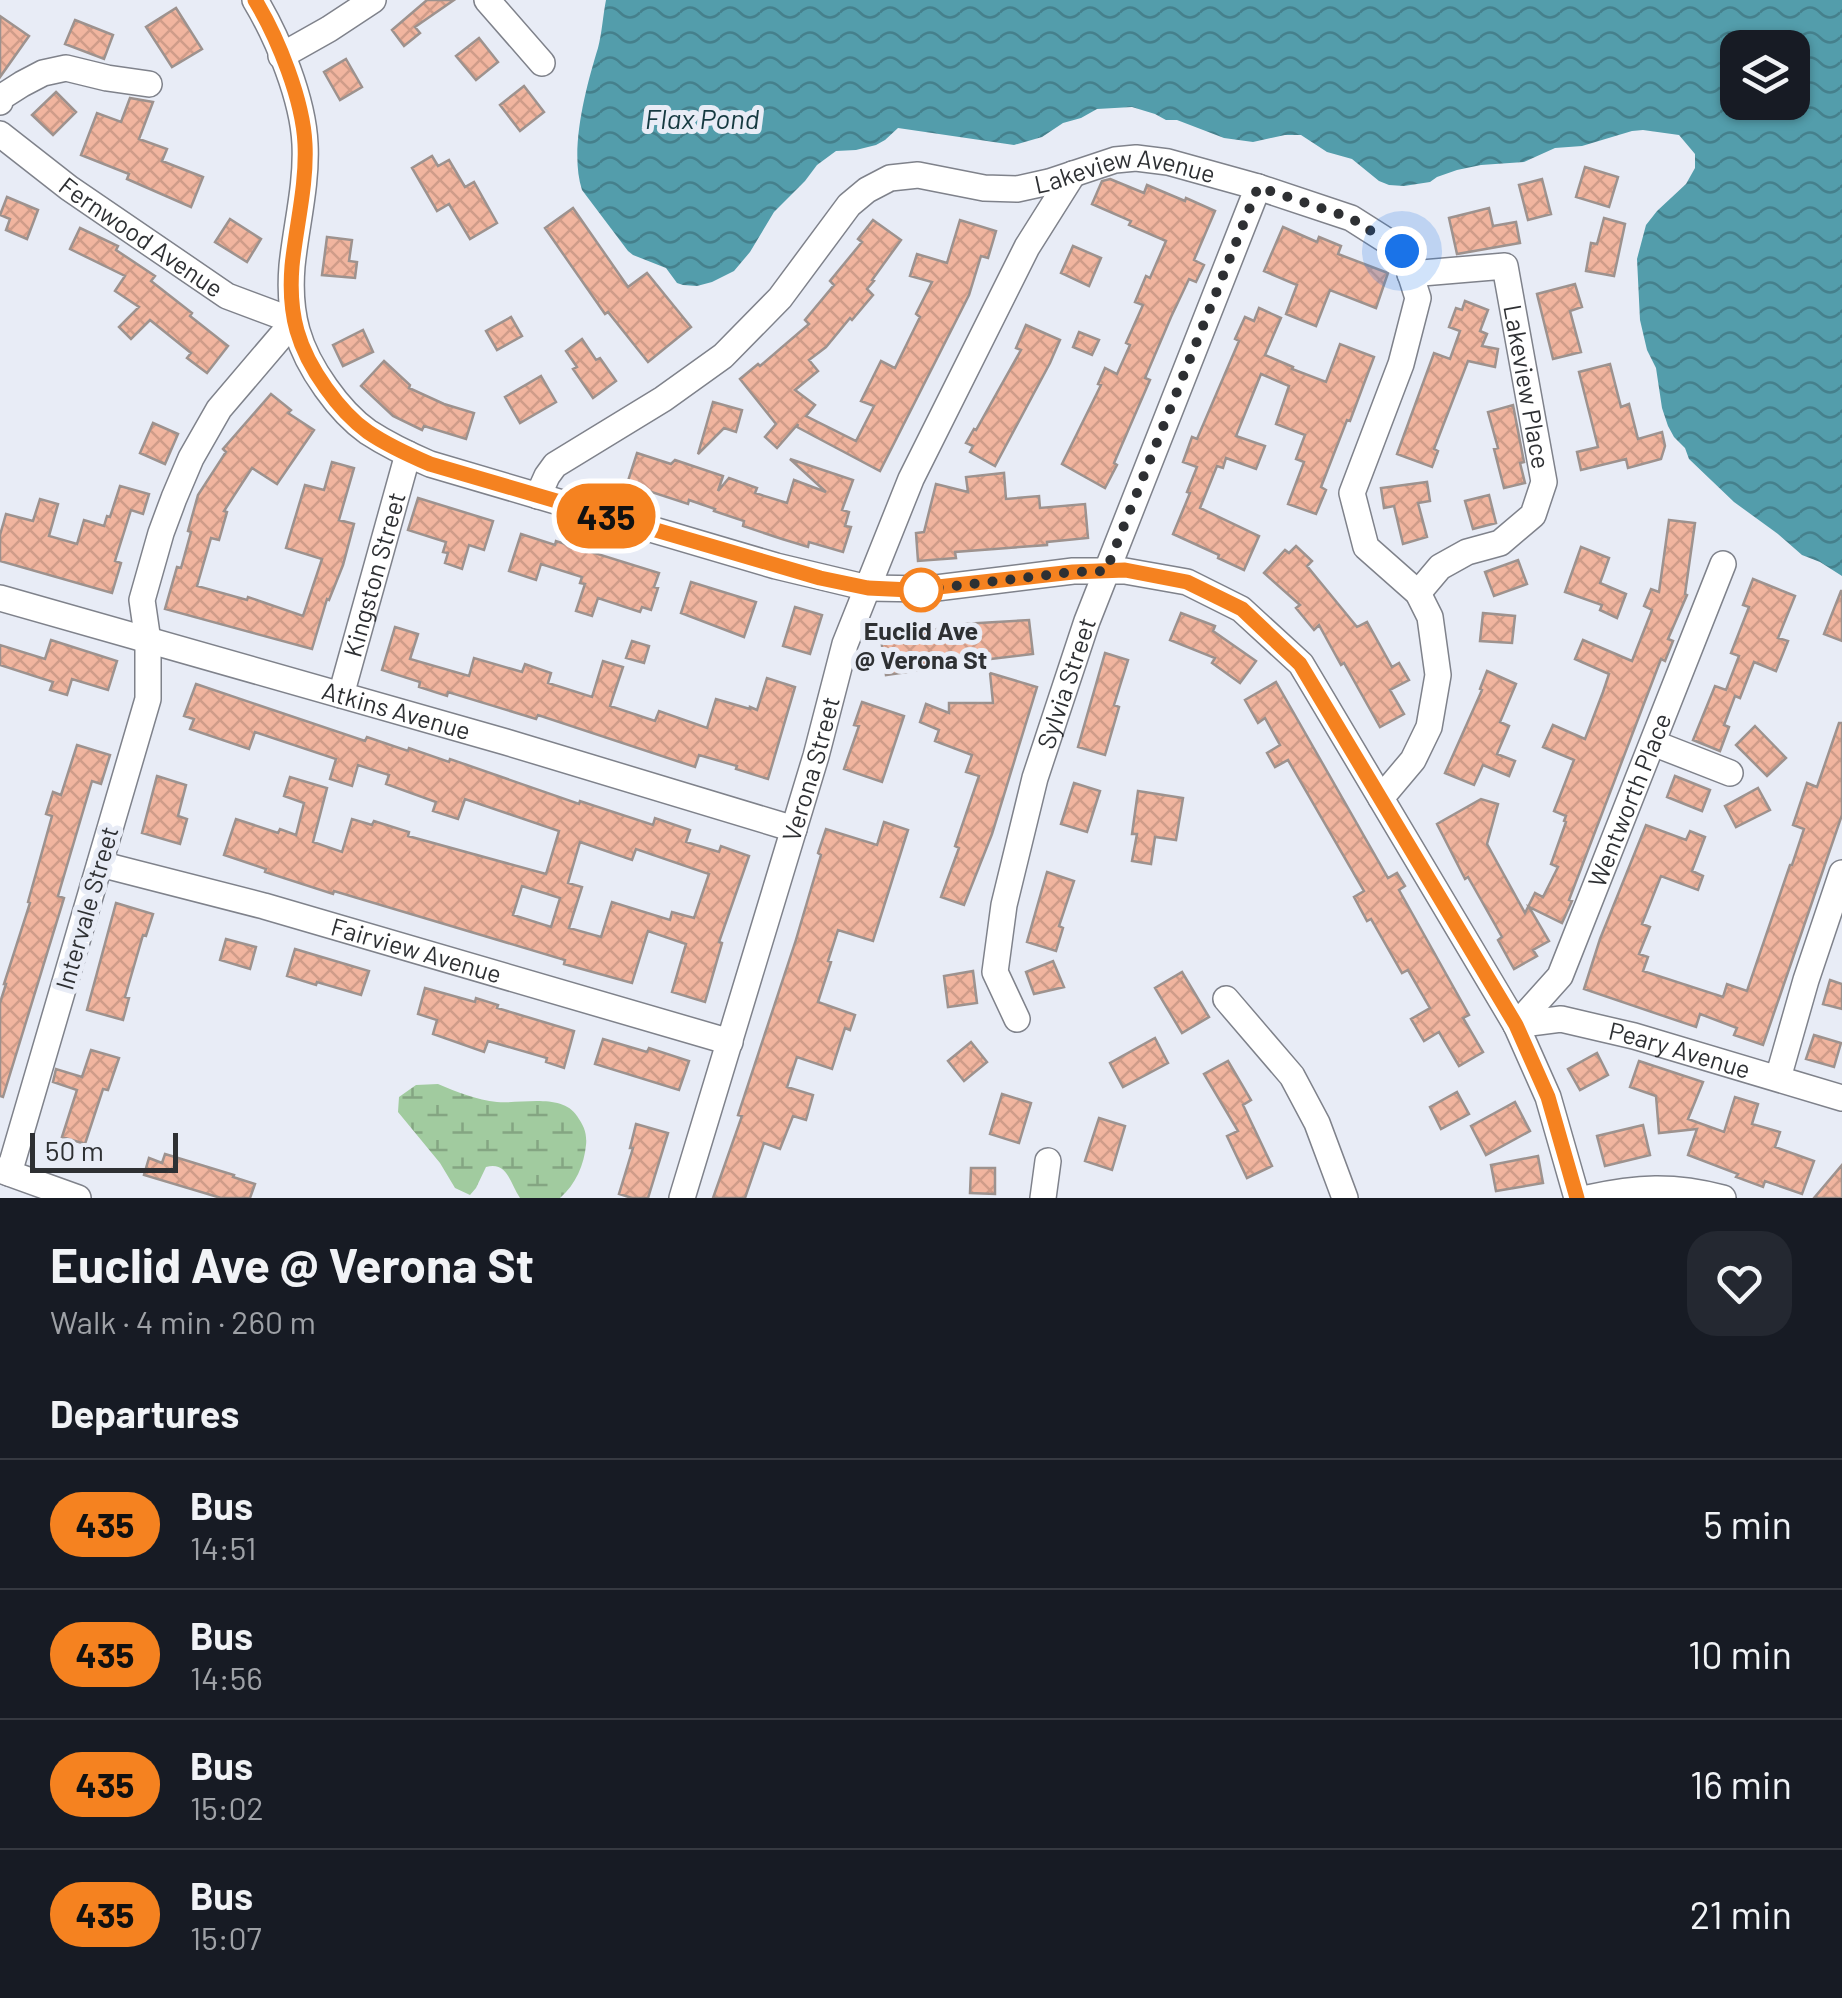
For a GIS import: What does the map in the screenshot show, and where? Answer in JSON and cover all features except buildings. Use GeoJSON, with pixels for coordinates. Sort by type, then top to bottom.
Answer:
{"type":"FeatureCollection","features":[{"type":"Feature","properties":{"kind":"street"},"geometry":{"type":"LineString","coordinates":[[255,0],[292,81],[306,146],[292,272],[296,333],[307,361],[342,410],[368,432],[430,464],[776,566],[868,588],[911,590],[1125,570],[1187,582],[1242,609],[1300,664],[1516,1025],[1548,1097],[1576,1198]]}},
{"type":"Feature","properties":{"kind":"street"},"geometry":{"type":"LineString","coordinates":[[281,56],[374,0]]}},
{"type":"Feature","properties":{"kind":"street"},"geometry":{"type":"LineString","coordinates":[[487,0],[542,63]]}},
{"type":"Feature","properties":{"kind":"street"},"geometry":{"type":"LineString","coordinates":[[0,102],[0,98],[43,73],[66,68],[149,84]]}},
{"type":"Feature","properties":{"kind":"street","name":"Fernwood Avenue"},"geometry":{"type":"LineString","coordinates":[[0,134],[69,188],[227,296],[294,321]]}},
{"type":"Feature","properties":{"kind":"street","name":"Lakeview Avenue"},"geometry":{"type":"LineString","coordinates":[[538,496],[556,465],[664,399],[723,356],[780,298],[850,205],[890,178],[918,175],[1007,190],[1031,187],[1115,160],[1168,162],[1351,218],[1402,251],[1410,274]]}},
{"type":"Feature","properties":{"kind":"street","name":"Verona Street"},"geometry":{"type":"LineString","coordinates":[[682,1198],[794,829],[845,644],[911,479],[1027,247],[1073,174]]}},
{"type":"Feature","properties":{"kind":"street","name":"Sylvia Street"},"geometry":{"type":"LineString","coordinates":[[1017,1019],[995,972],[1004,904],[1036,778],[1086,621],[1258,187]]}},
{"type":"Feature","properties":{"kind":"street"},"geometry":{"type":"LineString","coordinates":[[1007,190],[1024,219],[1027,247]]}},
{"type":"Feature","properties":{"kind":"street","name":"Lakeview Place"},"geometry":{"type":"LineString","coordinates":[[1410,274],[1505,266],[1544,482],[1533,515],[1500,543],[1467,552],[1440,567],[1418,593]]}},
{"type":"Feature","properties":{"kind":"street"},"geometry":{"type":"LineString","coordinates":[[1382,798],[1413,760],[1429,727],[1438,675],[1430,618],[1418,593],[1366,547],[1352,493],[1401,364],[1418,298],[1410,274]]}},
{"type":"Feature","properties":{"kind":"street","name":"Intervale Street"},"geometry":{"type":"LineString","coordinates":[[4,1171],[148,699],[148,641],[142,600],[161,532],[182,477],[219,409],[294,321]]}},
{"type":"Feature","properties":{"kind":"street","name":"Kingston Street"},"geometry":{"type":"LineString","coordinates":[[341,695],[408,454]]}},
{"type":"Feature","properties":{"kind":"street","name":"Wentworth Place"},"geometry":{"type":"LineString","coordinates":[[1516,1025],[1560,976],[1723,564]]}},
{"type":"Feature","properties":{"kind":"street","name":"Atkins Avenue"},"geometry":{"type":"LineString","coordinates":[[0,598],[506,742],[794,829]]}},
{"type":"Feature","properties":{"kind":"street"},"geometry":{"type":"LineString","coordinates":[[1653,743],[1730,773]]}},
{"type":"Feature","properties":{"kind":"street","name":"Fairview Avenue"},"geometry":{"type":"LineString","coordinates":[[100,864],[264,906],[730,1042]]}},
{"type":"Feature","properties":{"kind":"street"},"geometry":{"type":"LineString","coordinates":[[1778,1078],[1842,873]]}},
{"type":"Feature","properties":{"kind":"street"},"geometry":{"type":"LineString","coordinates":[[1226,999],[1292,1076],[1317,1122],[1345,1198]]}},
{"type":"Feature","properties":{"kind":"street","name":"Peary Avenue"},"geometry":{"type":"LineString","coordinates":[[1516,1025],[1561,1020],[1634,1036],[1842,1098]]}},
{"type":"Feature","properties":{"kind":"street"},"geometry":{"type":"LineString","coordinates":[[1043,1198],[1048,1162]]}},
{"type":"Feature","properties":{"kind":"street"},"geometry":{"type":"LineString","coordinates":[[4,1171],[78,1198]]}},
{"type":"Feature","properties":{"kind":"street"},"geometry":{"type":"LineString","coordinates":[[1588,1198],[1652,1188],[1722,1198]]}},
{"type":"Feature","properties":{"kind":"green space"},"geometry":{"type":"Polygon","coordinates":[[[438,1084],[490,1101],[551,1102],[570,1109],[583,1126],[586,1141],[581,1167],[571,1187],[560,1198],[520,1198],[504,1170],[493,1166],[486,1167],[470,1195],[455,1188],[398,1112],[399,1097],[416,1085],[438,1084]]]}},
{"type":"Feature","properties":{"kind":"water","name":"Flax Pond"},"geometry":{"type":"Polygon","coordinates":[[[606,0],[1842,0],[1842,576],[1802,555],[1734,502],[1689,459],[1668,426],[1656,368],[1640,320],[1637,259],[1646,225],[1686,184],[1695,168],[1695,154],[1679,135],[1632,131],[1582,146],[1555,148],[1524,162],[1481,165],[1404,186],[1379,181],[1352,159],[1327,152],[1301,135],[1253,142],[1224,138],[1132,107],[1097,109],[1042,137],[1014,145],[898,128],[876,145],[836,151],[817,165],[774,212],[734,271],[712,282],[683,285],[666,268],[628,251],[582,190],[578,138],[606,0]]]}},
{"type":"Feature","properties":{"kind":"bus line","name":"435"},"geometry":{"type":"LineString","coordinates":[[255,0],[292,81],[306,146],[292,272],[296,333],[307,361],[342,410],[368,432],[430,464],[820,578],[868,588],[911,590],[1125,570],[1187,582],[1242,609],[1300,664],[1476,954],[1516,1025],[1548,1097],[1577,1198]]}},
{"type":"Feature","properties":{"kind":"place","name":"Euclid Ave @ Verona St"},"geometry":{"type":"Point","coordinates":[921,590]}},
{"type":"Feature","properties":{"kind":"route"},"geometry":{"type":"LineString","coordinates":[[921,590],[1106,571],[1258,187],[1351,218],[1402,251]]}}]}
